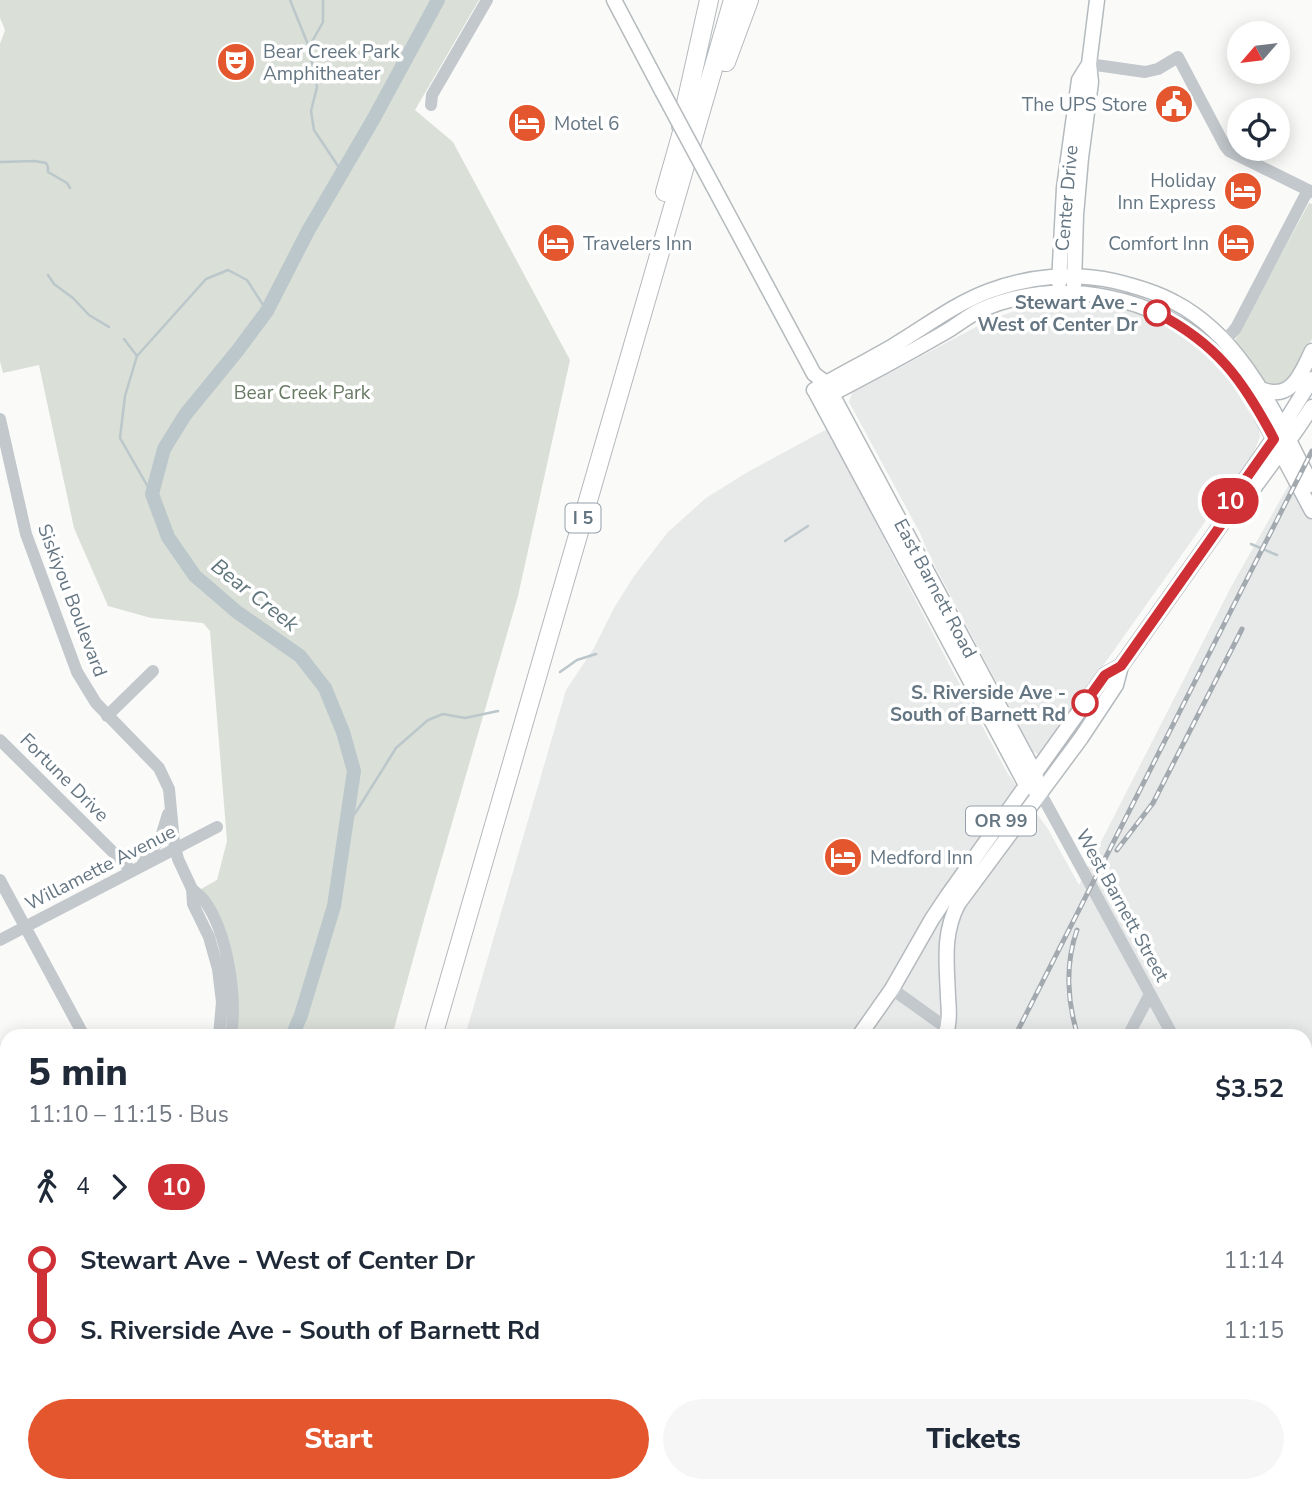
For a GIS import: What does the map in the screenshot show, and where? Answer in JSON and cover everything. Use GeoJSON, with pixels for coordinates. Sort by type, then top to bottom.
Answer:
{"type":"FeatureCollection","features":[{"type":"Feature","properties":{"kind":"highway"},"geometry":{"type":"LineString","coordinates":[[680,161],[693,66],[709,0]]}},
{"type":"Feature","properties":{"kind":"highway","name":"I 5"},"geometry":{"type":"LineString","coordinates":[[435,1029],[680,161],[720,0]]}},
{"type":"Feature","properties":{"kind":"highway","name":"I 5"},"geometry":{"type":"LineString","coordinates":[[423,1029],[680,161],[733,0]]}},
{"type":"Feature","properties":{"kind":"highway"},"geometry":{"type":"LineString","coordinates":[[680,161],[705,119],[749,0]]}},
{"type":"Feature","properties":{"kind":"main road","name":"East Barnett Road"},"geometry":{"type":"LineString","coordinates":[[614,0],[821,388],[985,679],[1031,779]]}},
{"type":"Feature","properties":{"kind":"main road","name":"Center Drive"},"geometry":{"type":"LineString","coordinates":[[1074,293],[1076,215],[1097,0]]}},
{"type":"Feature","properties":{"kind":"main road","name":"Center Drive"},"geometry":{"type":"LineString","coordinates":[[1058,292],[1064,188],[1079,80],[1089,64]]}},
{"type":"Feature","properties":{"kind":"main road"},"geometry":{"type":"LineString","coordinates":[[821,388],[942,314],[989,290],[1059,276],[1112,281],[1145,289],[1199,317],[1224,342],[1261,389],[1312,511]]}},
{"type":"Feature","properties":{"kind":"main road"},"geometry":{"type":"LineString","coordinates":[[821,388],[945,333],[981,309],[1003,301],[1058,292],[1105,297],[1157,313],[1192,334],[1217,354],[1242,383],[1312,485]]}},
{"type":"Feature","properties":{"kind":"main road"},"geometry":{"type":"LineString","coordinates":[[1261,389],[1270,393],[1288,389],[1300,374],[1312,351]]}},
{"type":"Feature","properties":{"kind":"main road","name":"OR 99"},"geometry":{"type":"LineString","coordinates":[[1281,440],[1312,379]]}},
{"type":"Feature","properties":{"kind":"main road","name":"East Barnett Road"},"geometry":{"type":"LineString","coordinates":[[821,388],[948,640],[1040,792]]}},
{"type":"Feature","properties":{"kind":"main road","name":"OR 99"},"geometry":{"type":"LineString","coordinates":[[947,1029],[948,925],[964,895],[1081,738],[1116,685],[1121,666],[1223,522],[1228,504],[1312,407]]}},
{"type":"Feature","properties":{"kind":"main road"},"geometry":{"type":"LineString","coordinates":[[948,640],[957,644],[977,679],[981,682],[985,679]]}},
{"type":"Feature","properties":{"kind":"main road","name":"OR 99"},"geometry":{"type":"LineString","coordinates":[[864,1029],[892,989],[948,895],[1105,675],[1121,666]]}},
{"type":"Feature","properties":{"kind":"main road"},"geometry":{"type":"LineString","coordinates":[[1081,738],[1087,715],[1097,701],[1092,693]]}},
{"type":"Feature","properties":{"kind":"main road"},"geometry":{"type":"LineString","coordinates":[[913,951],[926,941],[936,938],[947,951]]}},
{"type":"Feature","properties":{"kind":"street"},"geometry":{"type":"LineString","coordinates":[[430,105],[432,95],[487,0]]}},
{"type":"Feature","properties":{"kind":"street"},"geometry":{"type":"LineString","coordinates":[[1089,64],[1144,72],[1158,69],[1178,57],[1229,151],[1310,191],[1236,328],[1224,342]]}},
{"type":"Feature","properties":{"kind":"street","name":"Siskiyou Boulevard"},"geometry":{"type":"LineString","coordinates":[[0,419],[26,534],[77,672],[107,716],[159,768],[166,780],[171,800],[175,849],[182,870],[192,889],[203,899],[210,911],[227,958],[233,996],[232,1029]]}},
{"type":"Feature","properties":{"kind":"street"},"geometry":{"type":"LineString","coordinates":[[107,716],[153,671]]}},
{"type":"Feature","properties":{"kind":"street","name":"Fortune Drive"},"geometry":{"type":"LineString","coordinates":[[0,740],[136,869]]}},
{"type":"Feature","properties":{"kind":"street","name":"West Barnett Street"},"geometry":{"type":"LineString","coordinates":[[1040,792],[1169,1029]]}},
{"type":"Feature","properties":{"kind":"street"},"geometry":{"type":"LineString","coordinates":[[136,869],[162,837],[171,800]]}},
{"type":"Feature","properties":{"kind":"street","name":"Willamette Avenue"},"geometry":{"type":"LineString","coordinates":[[0,940],[217,827]]}},
{"type":"Feature","properties":{"kind":"street"},"geometry":{"type":"LineString","coordinates":[[0,880],[80,1029]]}},
{"type":"Feature","properties":{"kind":"street","name":"Siskiyou Boulevard"},"geometry":{"type":"LineString","coordinates":[[192,889],[193,904],[213,950],[220,982],[220,1029]]}},
{"type":"Feature","properties":{"kind":"street"},"geometry":{"type":"LineString","coordinates":[[892,989],[941,1029]]}},
{"type":"Feature","properties":{"kind":"street"},"geometry":{"type":"LineString","coordinates":[[1132,1029],[1150,994]]}},
{"type":"Feature","properties":{"kind":"shaded area"},"geometry":{"type":"Polygon","coordinates":[[[1095,304],[1134,312],[1182,336],[1202,351],[1233,384],[1259,429],[1260,437],[1254,452],[1039,756],[1033,751],[849,402],[852,393],[989,320],[1034,307],[1095,304]]]}},
{"type":"Feature","properties":{"kind":"shaded area"},"geometry":{"type":"Polygon","coordinates":[[[827,429],[1008,774],[1048,829],[1079,885],[1231,587],[1291,481],[1312,521],[1312,1029],[467,1029],[566,690],[594,648],[634,576],[668,532],[706,498],[827,429]]]}},
{"type":"Feature","properties":{"kind":"green space","name":"Bear Creek Park"},"geometry":{"type":"Polygon","coordinates":[[[0,0],[479,0],[415,110],[453,142],[570,360],[518,596],[394,1029],[235,1029],[236,997],[201,889],[217,880],[227,841],[210,631],[203,623],[151,618],[108,606],[74,528],[39,365],[3,373],[0,361],[0,44],[5,30],[0,18],[0,0]]]}},
{"type":"Feature","properties":{"kind":"green space"},"geometry":{"type":"Polygon","coordinates":[[[1309,203],[1312,204],[1312,339],[1292,376],[1281,385],[1273,385],[1259,381],[1232,346],[1309,203]]]}},
{"type":"Feature","properties":{"kind":"waterway"},"geometry":{"type":"LineString","coordinates":[[290,0],[309,47],[317,87],[311,111],[314,130],[342,172]]}},
{"type":"Feature","properties":{"kind":"waterway"},"geometry":{"type":"LineString","coordinates":[[309,47],[323,22],[323,0]]}},
{"type":"Feature","properties":{"kind":"waterway","name":"Bear Creek"},"geometry":{"type":"LineString","coordinates":[[295,1029],[334,906],[354,771],[343,732],[325,688],[300,656],[237,612],[195,576],[168,537],[152,494],[164,449],[185,415],[267,311],[308,231],[438,0]]}},
{"type":"Feature","properties":{"kind":"waterway"},"geometry":{"type":"LineString","coordinates":[[0,162],[46,163],[48,172],[67,183],[70,188]]}},
{"type":"Feature","properties":{"kind":"waterway"},"geometry":{"type":"LineString","coordinates":[[137,356],[206,279],[228,270],[247,280],[267,311]]}},
{"type":"Feature","properties":{"kind":"waterway"},"geometry":{"type":"LineString","coordinates":[[48,275],[54,284],[73,298],[89,315],[109,327]]}},
{"type":"Feature","properties":{"kind":"waterway"},"geometry":{"type":"LineString","coordinates":[[124,339],[137,356],[125,396],[120,438],[152,494]]}},
{"type":"Feature","properties":{"kind":"waterway"},"geometry":{"type":"LineString","coordinates":[[785,541],[808,526]]}},
{"type":"Feature","properties":{"kind":"waterway"},"geometry":{"type":"LineString","coordinates":[[1251,544],[1277,555]]}},
{"type":"Feature","properties":{"kind":"waterway"},"geometry":{"type":"LineString","coordinates":[[560,672],[577,660],[596,654]]}},
{"type":"Feature","properties":{"kind":"waterway"},"geometry":{"type":"LineString","coordinates":[[346,824],[396,748],[428,720],[443,714],[465,718],[498,711]]}},
{"type":"Feature","properties":{"kind":"railway"},"geometry":{"type":"LineString","coordinates":[[1019,1029],[1312,451]]}},
{"type":"Feature","properties":{"kind":"railway"},"geometry":{"type":"LineString","coordinates":[[1117,850],[1153,803],[1242,629]]}},
{"type":"Feature","properties":{"kind":"railway"},"geometry":{"type":"LineString","coordinates":[[1076,1029],[1069,970],[1077,930]]}},
{"type":"Feature","properties":{"kind":"bus line","name":"10"},"geometry":{"type":"LineString","coordinates":[[1085,703],[1105,675],[1121,666],[1223,522],[1228,504],[1274,439],[1242,383],[1217,354],[1173,321],[1157,313]]}},
{"type":"Feature","properties":{"kind":"place","name":"Bear Creek Park Amphitheater"},"geometry":{"type":"Point","coordinates":[236,62]}},
{"type":"Feature","properties":{"kind":"place","name":"The UPS Store"},"geometry":{"type":"Point","coordinates":[1174,104]}},
{"type":"Feature","properties":{"kind":"place","name":"Motel 6"},"geometry":{"type":"Point","coordinates":[527,123]}},
{"type":"Feature","properties":{"kind":"place","name":"Holiday Inn Express"},"geometry":{"type":"Point","coordinates":[1243,191]}},
{"type":"Feature","properties":{"kind":"place","name":"Travelers Inn"},"geometry":{"type":"Point","coordinates":[556,243]}},
{"type":"Feature","properties":{"kind":"place","name":"Comfort Inn"},"geometry":{"type":"Point","coordinates":[1236,243]}},
{"type":"Feature","properties":{"kind":"place","name":"Stewart Ave - West of Center Dr"},"geometry":{"type":"Point","coordinates":[1157,313]}},
{"type":"Feature","properties":{"kind":"place","name":"S. Riverside Ave - South of Barnett Rd"},"geometry":{"type":"Point","coordinates":[1085,703]}},
{"type":"Feature","properties":{"kind":"place","name":"Medford Inn"},"geometry":{"type":"Point","coordinates":[843,857]}}]}
